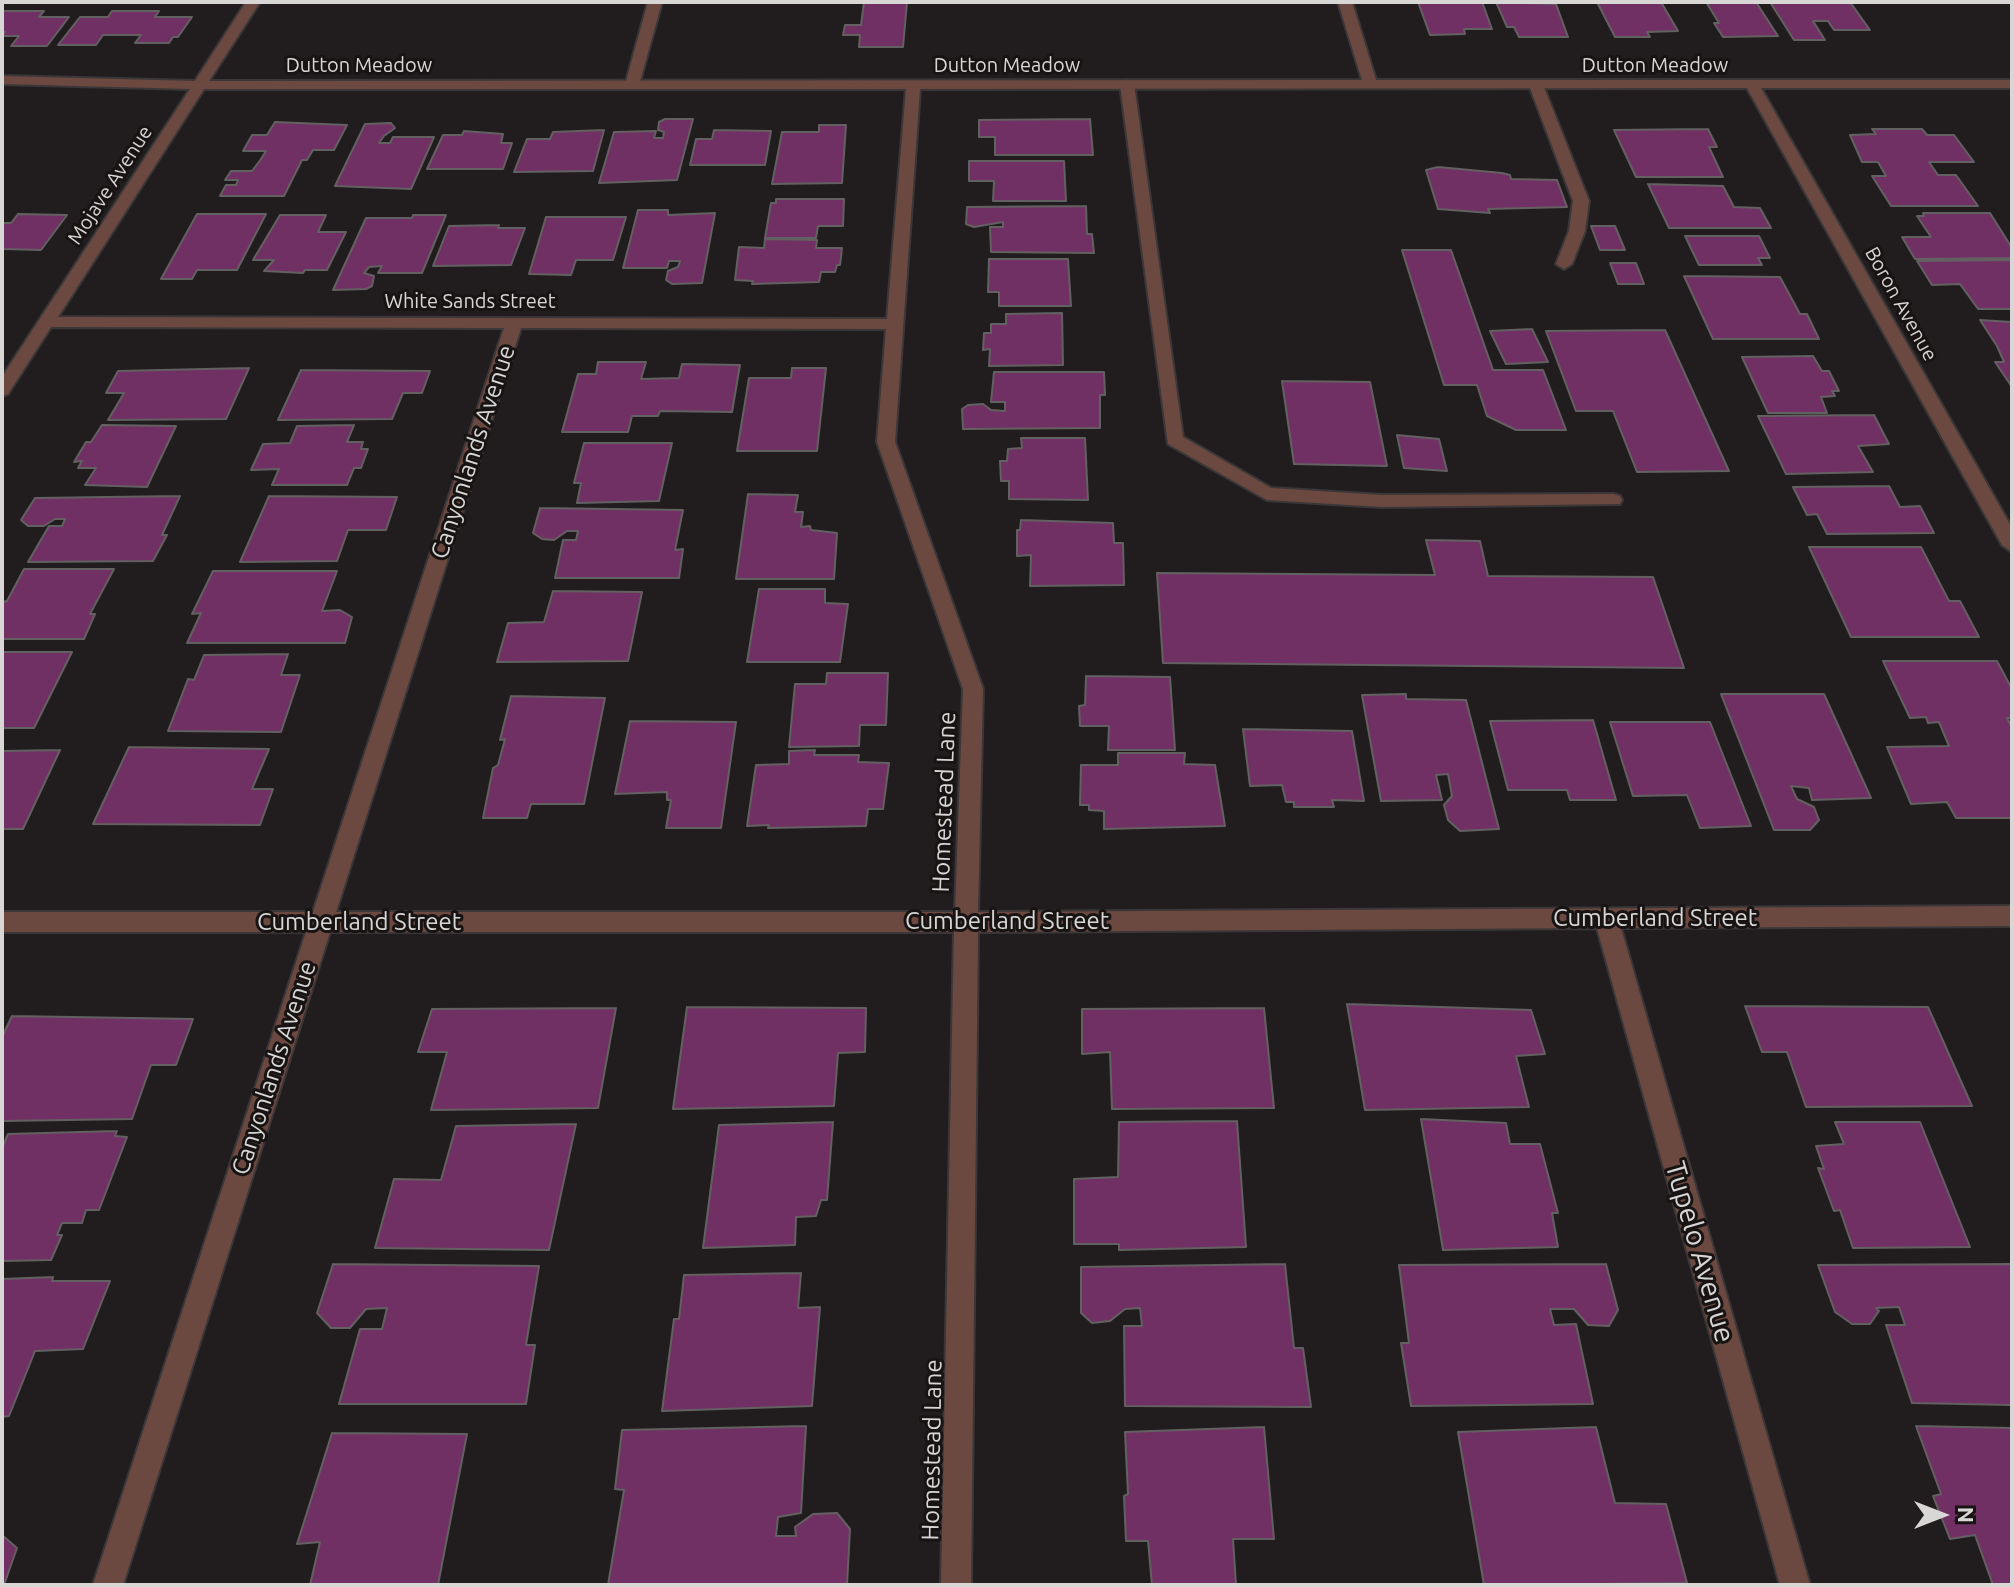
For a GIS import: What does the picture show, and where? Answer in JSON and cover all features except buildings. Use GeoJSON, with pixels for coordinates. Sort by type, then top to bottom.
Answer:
{"type":"FeatureCollection","features":[{"type":"Feature","properties":{"kind":"street","name":"Mojave Avenue"},"geometry":{"type":"LineString","coordinates":[[2,390],[253,2]]}},
{"type":"Feature","properties":{"kind":"street"},"geometry":{"type":"LineString","coordinates":[[632,85],[655,2]]}},
{"type":"Feature","properties":{"kind":"street"},"geometry":{"type":"LineString","coordinates":[[1345,2],[1370,84]]}},
{"type":"Feature","properties":{"kind":"street","name":"Dutton Meadow"},"geometry":{"type":"LineString","coordinates":[[2,80],[200,85],[2012,84]]}},
{"type":"Feature","properties":{"kind":"street"},"geometry":{"type":"LineString","coordinates":[[1127,84],[1174,440],[1267,494],[1382,501],[1613,500]]}},
{"type":"Feature","properties":{"kind":"street","name":"Homestead Lane"},"geometry":{"type":"LineString","coordinates":[[913,85],[886,442],[973,689],[966,922],[956,1585]]}},
{"type":"Feature","properties":{"kind":"street"},"geometry":{"type":"LineString","coordinates":[[1536,85],[1581,201],[1577,231],[1564,264]]}},
{"type":"Feature","properties":{"kind":"street","name":"Boron Avenue"},"geometry":{"type":"LineString","coordinates":[[1752,85],[2012,545]]}},
{"type":"Feature","properties":{"kind":"street","name":"White Sands Street"},"geometry":{"type":"LineString","coordinates":[[44,322],[895,324]]}},
{"type":"Feature","properties":{"kind":"street","name":"Canyonlands Avenue"},"geometry":{"type":"LineString","coordinates":[[108,1585],[514,323]]}},
{"type":"Feature","properties":{"kind":"street","name":"Cumberland Street"},"geometry":{"type":"LineString","coordinates":[[2,922],[966,922],[2012,916]]}},
{"type":"Feature","properties":{"kind":"street","name":"Tupelo Avenue"},"geometry":{"type":"LineString","coordinates":[[1606,918],[1795,1585]]}}]}
